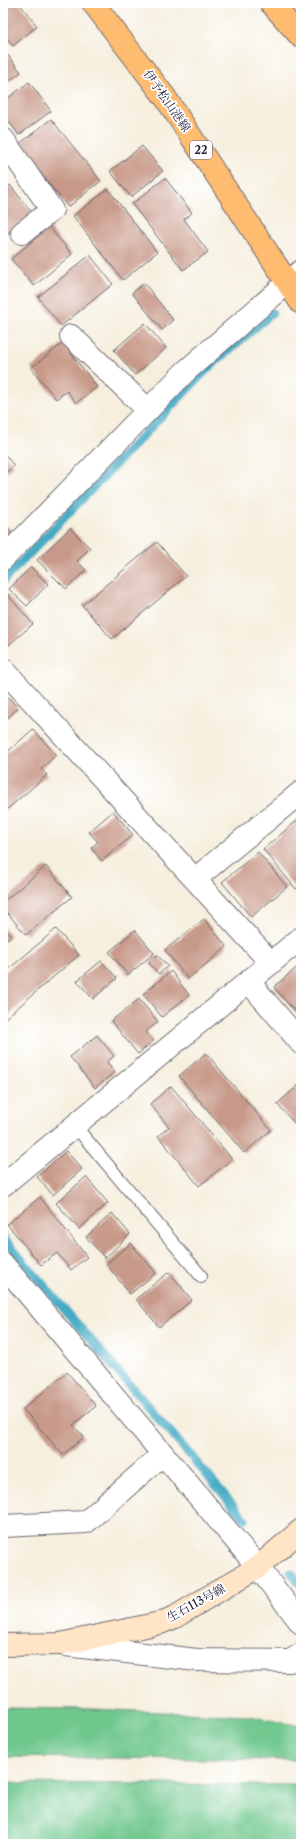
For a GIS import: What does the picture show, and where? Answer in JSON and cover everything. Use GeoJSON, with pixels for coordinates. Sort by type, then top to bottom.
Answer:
{"type":"FeatureCollection","features":[{"type":"Feature","properties":{"kind":"main road","name":"伊予松山港線"},"geometry":{"type":"LineString","coordinates":[[93,3],[165,96],[294,277],[301,303]]}},
{"type":"Feature","properties":{"kind":"main road"},"geometry":{"type":"LineString","coordinates":[[271,3],[301,37]]}},
{"type":"Feature","properties":{"kind":"street"},"geometry":{"type":"LineString","coordinates":[[3,139],[52,210],[22,233]]}},
{"type":"Feature","properties":{"kind":"street"},"geometry":{"type":"LineString","coordinates":[[3,559],[186,371],[294,277]]}},
{"type":"Feature","properties":{"kind":"street"},"geometry":{"type":"LineString","coordinates":[[71,336],[148,410]]}},
{"type":"Feature","properties":{"kind":"street"},"geometry":{"type":"LineString","coordinates":[[3,669],[271,963]]}},
{"type":"Feature","properties":{"kind":"street"},"geometry":{"type":"LineString","coordinates":[[195,880],[301,792]]}},
{"type":"Feature","properties":{"kind":"street"},"geometry":{"type":"LineString","coordinates":[[3,1185],[301,938]]}},
{"type":"Feature","properties":{"kind":"street"},"geometry":{"type":"LineString","coordinates":[[249,982],[301,1043]]}},
{"type":"Feature","properties":{"kind":"street"},"geometry":{"type":"LineString","coordinates":[[3,1264],[258,1568],[301,1624]]}},
{"type":"Feature","properties":{"kind":"street"},"geometry":{"type":"LineString","coordinates":[[3,1526],[86,1522],[163,1454]]}},
{"type":"Feature","properties":{"kind":"street","name":"生石113号線"},"geometry":{"type":"LineString","coordinates":[[4,1644],[60,1644],[160,1623],[175,1617],[258,1568],[301,1530]]}},
{"type":"Feature","properties":{"kind":"street"},"geometry":{"type":"LineString","coordinates":[[60,1644],[197,1660],[290,1661],[301,1654]]}},
{"type":"Feature","properties":{"kind":"lane"},"geometry":{"type":"LineString","coordinates":[[74,1126],[201,1276]]}},
{"type":"Feature","properties":{"kind":"green space"},"geometry":{"type":"Polygon","coordinates":[[[3,1708],[93,1709],[249,1716],[301,1726],[301,1760],[3,1757],[3,1708]]]}},
{"type":"Feature","properties":{"kind":"green space"},"geometry":{"type":"Polygon","coordinates":[[[3,1783],[301,1785],[301,1844],[3,1844],[3,1783]]]}},
{"type":"Feature","properties":{"kind":"building"},"geometry":{"type":"Polygon","coordinates":[[[3,3],[19,3],[37,26],[13,46],[3,33],[3,3]]]}},
{"type":"Feature","properties":{"kind":"building"},"geometry":{"type":"Polygon","coordinates":[[[3,49],[21,72],[3,86],[3,49]]]}},
{"type":"Feature","properties":{"kind":"building"},"geometry":{"type":"Polygon","coordinates":[[[29,82],[51,111],[19,135],[3,114],[3,102],[29,82]]]}},
{"type":"Feature","properties":{"kind":"building"},"geometry":{"type":"Polygon","coordinates":[[[51,119],[101,181],[68,207],[18,145],[51,119]]]}},
{"type":"Feature","properties":{"kind":"building"},"geometry":{"type":"Polygon","coordinates":[[[142,146],[163,171],[131,197],[110,171],[142,146]]]}},
{"type":"Feature","properties":{"kind":"building"},"geometry":{"type":"Polygon","coordinates":[[[165,178],[192,213],[184,219],[208,252],[183,270],[132,204],[165,178]]]}},
{"type":"Feature","properties":{"kind":"building"},"geometry":{"type":"Polygon","coordinates":[[[10,185],[33,214],[3,237],[3,191],[10,185]]]}},
{"type":"Feature","properties":{"kind":"building"},"geometry":{"type":"Polygon","coordinates":[[[108,189],[157,252],[123,280],[73,216],[108,189]]]}},
{"type":"Feature","properties":{"kind":"building"},"geometry":{"type":"Polygon","coordinates":[[[49,227],[72,254],[34,286],[11,259],[49,227]]]}},
{"type":"Feature","properties":{"kind":"building"},"geometry":{"type":"Polygon","coordinates":[[[90,255],[113,284],[61,326],[38,297],[90,255]]]}},
{"type":"Feature","properties":{"kind":"building"},"geometry":{"type":"Polygon","coordinates":[[[144,283],[173,320],[162,330],[132,293],[144,283]]]}},
{"type":"Feature","properties":{"kind":"building"},"geometry":{"type":"Polygon","coordinates":[[[145,323],[166,348],[135,375],[114,350],[145,323]]]}},
{"type":"Feature","properties":{"kind":"building"},"geometry":{"type":"Polygon","coordinates":[[[63,343],[97,387],[76,403],[67,391],[56,399],[31,368],[63,343]]]}},
{"type":"Feature","properties":{"kind":"building"},"geometry":{"type":"Polygon","coordinates":[[[3,452],[14,466],[3,475],[3,452]]]}},
{"type":"Feature","properties":{"kind":"building"},"geometry":{"type":"Polygon","coordinates":[[[3,522],[14,535],[3,545],[3,522]]]}},
{"type":"Feature","properties":{"kind":"building"},"geometry":{"type":"Polygon","coordinates":[[[70,528],[90,548],[77,561],[86,570],[66,589],[37,560],[70,528]]]}},
{"type":"Feature","properties":{"kind":"building"},"geometry":{"type":"Polygon","coordinates":[[[157,542],[186,576],[112,639],[82,605],[157,542]]]}},
{"type":"Feature","properties":{"kind":"building"},"geometry":{"type":"Polygon","coordinates":[[[31,567],[48,584],[27,606],[9,589],[31,567]]]}},
{"type":"Feature","properties":{"kind":"building"},"geometry":{"type":"Polygon","coordinates":[[[5,592],[33,624],[3,650],[3,594],[5,592]]]}},
{"type":"Feature","properties":{"kind":"building"},"geometry":{"type":"Polygon","coordinates":[[[8,697],[18,708],[3,722],[3,702],[8,697]]]}},
{"type":"Feature","properties":{"kind":"building"},"geometry":{"type":"Polygon","coordinates":[[[33,729],[56,755],[41,769],[47,775],[5,811],[3,809],[3,756],[33,729]]]}},
{"type":"Feature","properties":{"kind":"building"},"geometry":{"type":"Polygon","coordinates":[[[113,811],[133,835],[102,861],[91,848],[98,842],[89,832],[113,811]]]}},
{"type":"Feature","properties":{"kind":"building"},"geometry":{"type":"Polygon","coordinates":[[[299,819],[301,821],[301,885],[296,889],[263,849],[299,819]]]}},
{"type":"Feature","properties":{"kind":"building"},"geometry":{"type":"Polygon","coordinates":[[[258,852],[287,887],[251,917],[222,882],[258,852]]]}},
{"type":"Feature","properties":{"kind":"building"},"geometry":{"type":"Polygon","coordinates":[[[46,866],[72,897],[26,935],[3,908],[3,902],[46,866]]]}},
{"type":"Feature","properties":{"kind":"building"},"geometry":{"type":"Polygon","coordinates":[[[204,919],[227,947],[188,979],[165,950],[204,919]]]}},
{"type":"Feature","properties":{"kind":"building"},"geometry":{"type":"Polygon","coordinates":[[[3,926],[11,936],[3,942],[3,926]]]}},
{"type":"Feature","properties":{"kind":"building"},"geometry":{"type":"Polygon","coordinates":[[[56,929],[79,955],[3,1020],[3,974],[56,929]]]}},
{"type":"Feature","properties":{"kind":"building"},"geometry":{"type":"Polygon","coordinates":[[[135,930],[154,953],[128,975],[109,952],[135,930]]]}},
{"type":"Feature","properties":{"kind":"building"},"geometry":{"type":"Polygon","coordinates":[[[157,955],[168,966],[159,974],[149,963],[157,955]]]}},
{"type":"Feature","properties":{"kind":"building"},"geometry":{"type":"Polygon","coordinates":[[[101,961],[117,978],[93,999],[77,981],[101,961]]]}},
{"type":"Feature","properties":{"kind":"building"},"geometry":{"type":"Polygon","coordinates":[[[301,964],[301,1019],[274,987],[301,964]]]}},
{"type":"Feature","properties":{"kind":"building"},"geometry":{"type":"Polygon","coordinates":[[[171,971],[189,995],[162,1017],[143,994],[171,971]]]}},
{"type":"Feature","properties":{"kind":"building"},"geometry":{"type":"Polygon","coordinates":[[[139,999],[158,1022],[146,1032],[153,1041],[138,1054],[111,1021],[139,999]]]}},
{"type":"Feature","properties":{"kind":"building"},"geometry":{"type":"Polygon","coordinates":[[[97,1035],[114,1056],[107,1062],[115,1072],[95,1088],[70,1057],[97,1035]]]}},
{"type":"Feature","properties":{"kind":"building"},"geometry":{"type":"Polygon","coordinates":[[[206,1053],[271,1130],[244,1153],[179,1076],[206,1053]]]}},
{"type":"Feature","properties":{"kind":"building"},"geometry":{"type":"Polygon","coordinates":[[[301,1083],[301,1121],[296,1125],[277,1104],[301,1083]]]}},
{"type":"Feature","properties":{"kind":"building"},"geometry":{"type":"Polygon","coordinates":[[[171,1086],[232,1159],[199,1186],[158,1136],[169,1127],[150,1104],[171,1086]]]}},
{"type":"Feature","properties":{"kind":"building"},"geometry":{"type":"Polygon","coordinates":[[[66,1151],[82,1169],[53,1195],[37,1177],[66,1151]]]}},
{"type":"Feature","properties":{"kind":"building"},"geometry":{"type":"Polygon","coordinates":[[[86,1177],[108,1203],[79,1229],[56,1203],[86,1177]]]}},
{"type":"Feature","properties":{"kind":"building"},"geometry":{"type":"Polygon","coordinates":[[[40,1197],[87,1257],[71,1270],[57,1253],[41,1265],[7,1224],[40,1197]]]}},
{"type":"Feature","properties":{"kind":"building"},"geometry":{"type":"Polygon","coordinates":[[[112,1213],[130,1234],[105,1258],[86,1237],[112,1213]]]}},
{"type":"Feature","properties":{"kind":"building"},"geometry":{"type":"Polygon","coordinates":[[[131,1243],[156,1273],[130,1294],[106,1264],[131,1243]]]}},
{"type":"Feature","properties":{"kind":"building"},"geometry":{"type":"Polygon","coordinates":[[[169,1272],[192,1300],[159,1327],[136,1299],[169,1272]]]}},
{"type":"Feature","properties":{"kind":"building"},"geometry":{"type":"Polygon","coordinates":[[[67,1372],[96,1406],[73,1425],[84,1437],[63,1455],[23,1409],[67,1372]]]}},
{"type":"Feature","properties":{"kind":"waterway"},"geometry":{"type":"LineString","coordinates":[[3,581],[210,366],[272,313]]}},
{"type":"Feature","properties":{"kind":"waterway"},"geometry":{"type":"LineString","coordinates":[[3,1238],[245,1519]]}},
{"type":"Feature","properties":{"kind":"waterway"},"geometry":{"type":"LineString","coordinates":[[291,1573],[301,1585]]}}]}
